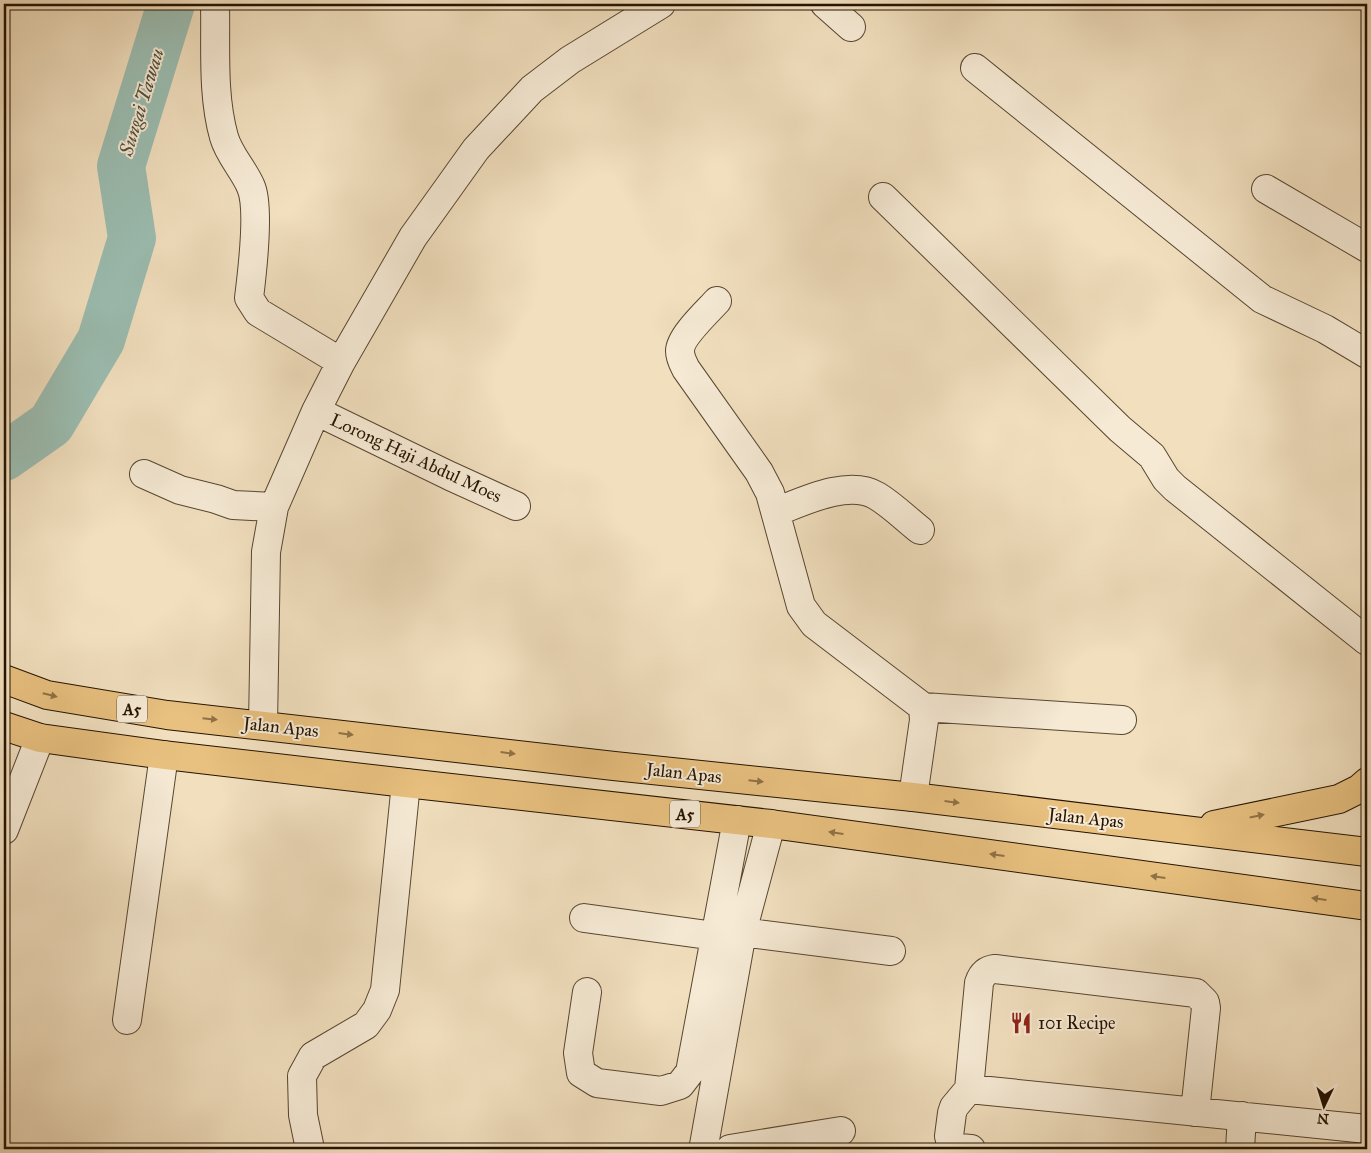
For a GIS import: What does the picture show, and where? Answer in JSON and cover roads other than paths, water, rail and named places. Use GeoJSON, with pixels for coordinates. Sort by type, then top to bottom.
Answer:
{"type":"FeatureCollection","features":[{"type":"Feature","properties":{"kind":"highway","name":"Jalan Apas"},"geometry":{"type":"LineString","coordinates":[[4,679],[47,695],[167,715],[614,766],[913,797],[1367,852]]}},
{"type":"Feature","properties":{"kind":"highway"},"geometry":{"type":"LineString","coordinates":[[263,725],[268,736],[284,751],[340,768],[361,778]]}},
{"type":"Feature","properties":{"kind":"highway","name":"A5"},"geometry":{"type":"LineString","coordinates":[[4,726],[40,738],[164,755],[771,824],[1367,906]]}},
{"type":"Feature","properties":{"kind":"highway"},"geometry":{"type":"LineString","coordinates":[[1192,830],[1339,799],[1359,789],[1367,782]]}},
{"type":"Feature","properties":{"kind":"street"},"geometry":{"type":"LineString","coordinates":[[215,4],[216,83],[224,139],[252,188],[256,207],[249,298],[258,312],[341,362]]}},
{"type":"Feature","properties":{"kind":"street"},"geometry":{"type":"LineString","coordinates":[[263,725],[266,552],[274,507],[316,411],[341,362],[413,236],[476,148],[532,89],[570,60],[661,4]]}},
{"type":"Feature","properties":{"kind":"street"},"geometry":{"type":"LineString","coordinates":[[825,4],[851,27]]}},
{"type":"Feature","properties":{"kind":"street"},"geometry":{"type":"LineString","coordinates":[[975,68],[1262,299],[1325,329],[1367,354]]}},
{"type":"Feature","properties":{"kind":"street"},"geometry":{"type":"LineString","coordinates":[[1266,189],[1367,248]]}},
{"type":"Feature","properties":{"kind":"street"},"geometry":{"type":"LineString","coordinates":[[883,197],[1120,429],[1152,456],[1166,479],[1175,488],[1367,641]]}},
{"type":"Feature","properties":{"kind":"street"},"geometry":{"type":"LineString","coordinates":[[717,300],[683,340],[680,349],[681,358],[686,369],[759,472],[770,493],[801,606],[814,624],[924,707],[1122,720]]}},
{"type":"Feature","properties":{"kind":"street","name":"Lorong Haji Abdul Moes"},"geometry":{"type":"LineString","coordinates":[[316,411],[516,506]]}},
{"type":"Feature","properties":{"kind":"street"},"geometry":{"type":"LineString","coordinates":[[144,474],[180,490],[233,505],[274,507]]}},
{"type":"Feature","properties":{"kind":"street"},"geometry":{"type":"LineString","coordinates":[[776,512],[834,492],[860,488],[877,495],[920,530]]}},
{"type":"Feature","properties":{"kind":"street"},"geometry":{"type":"LineString","coordinates":[[913,797],[924,720],[924,707]]}},
{"type":"Feature","properties":{"kind":"street"},"geometry":{"type":"LineString","coordinates":[[4,830],[40,738]]}},
{"type":"Feature","properties":{"kind":"street"},"geometry":{"type":"LineString","coordinates":[[126,1020],[164,755]]}},
{"type":"Feature","properties":{"kind":"street"},"geometry":{"type":"LineString","coordinates":[[310,1149],[303,1115],[302,1076],[313,1056],[366,1025],[377,1010],[385,990],[406,784]]}},
{"type":"Feature","properties":{"kind":"street"},"geometry":{"type":"LineString","coordinates":[[587,992],[578,1053],[581,1073],[597,1083],[643,1089],[661,1091],[680,1085],[690,1072],[737,820]]}},
{"type":"Feature","properties":{"kind":"street"},"geometry":{"type":"LineString","coordinates":[[709,1149],[704,1145],[742,932],[771,824]]}},
{"type":"Feature","properties":{"kind":"street"},"geometry":{"type":"LineString","coordinates":[[584,918],[715,936]]}},
{"type":"Feature","properties":{"kind":"street"},"geometry":{"type":"LineString","coordinates":[[742,932],[890,951]]}},
{"type":"Feature","properties":{"kind":"street"},"geometry":{"type":"LineString","coordinates":[[971,1149],[954,1146],[949,1140],[952,1113],[954,1107],[969,1089],[979,982],[984,972],[995,969],[1196,993],[1205,1002],[1206,1008],[1195,1112]]}},
{"type":"Feature","properties":{"kind":"street"},"geometry":{"type":"LineString","coordinates":[[969,1089],[1367,1129]]}},
{"type":"Feature","properties":{"kind":"street"},"geometry":{"type":"LineString","coordinates":[[1240,1149],[1242,1116]]}},
{"type":"Feature","properties":{"kind":"street"},"geometry":{"type":"LineString","coordinates":[[730,1149],[841,1130]]}},
{"type":"Feature","properties":{"kind":"waterway","name":"Sungai Tawau"},"geometry":{"type":"LineString","coordinates":[[4,457],[51,424],[101,340],[132,238],[121,166],[171,4]]}},
{"type":"Feature","properties":{"kind":"place","name":"101 Recipe"},"geometry":{"type":"Point","coordinates":[1021,1023]}}]}
